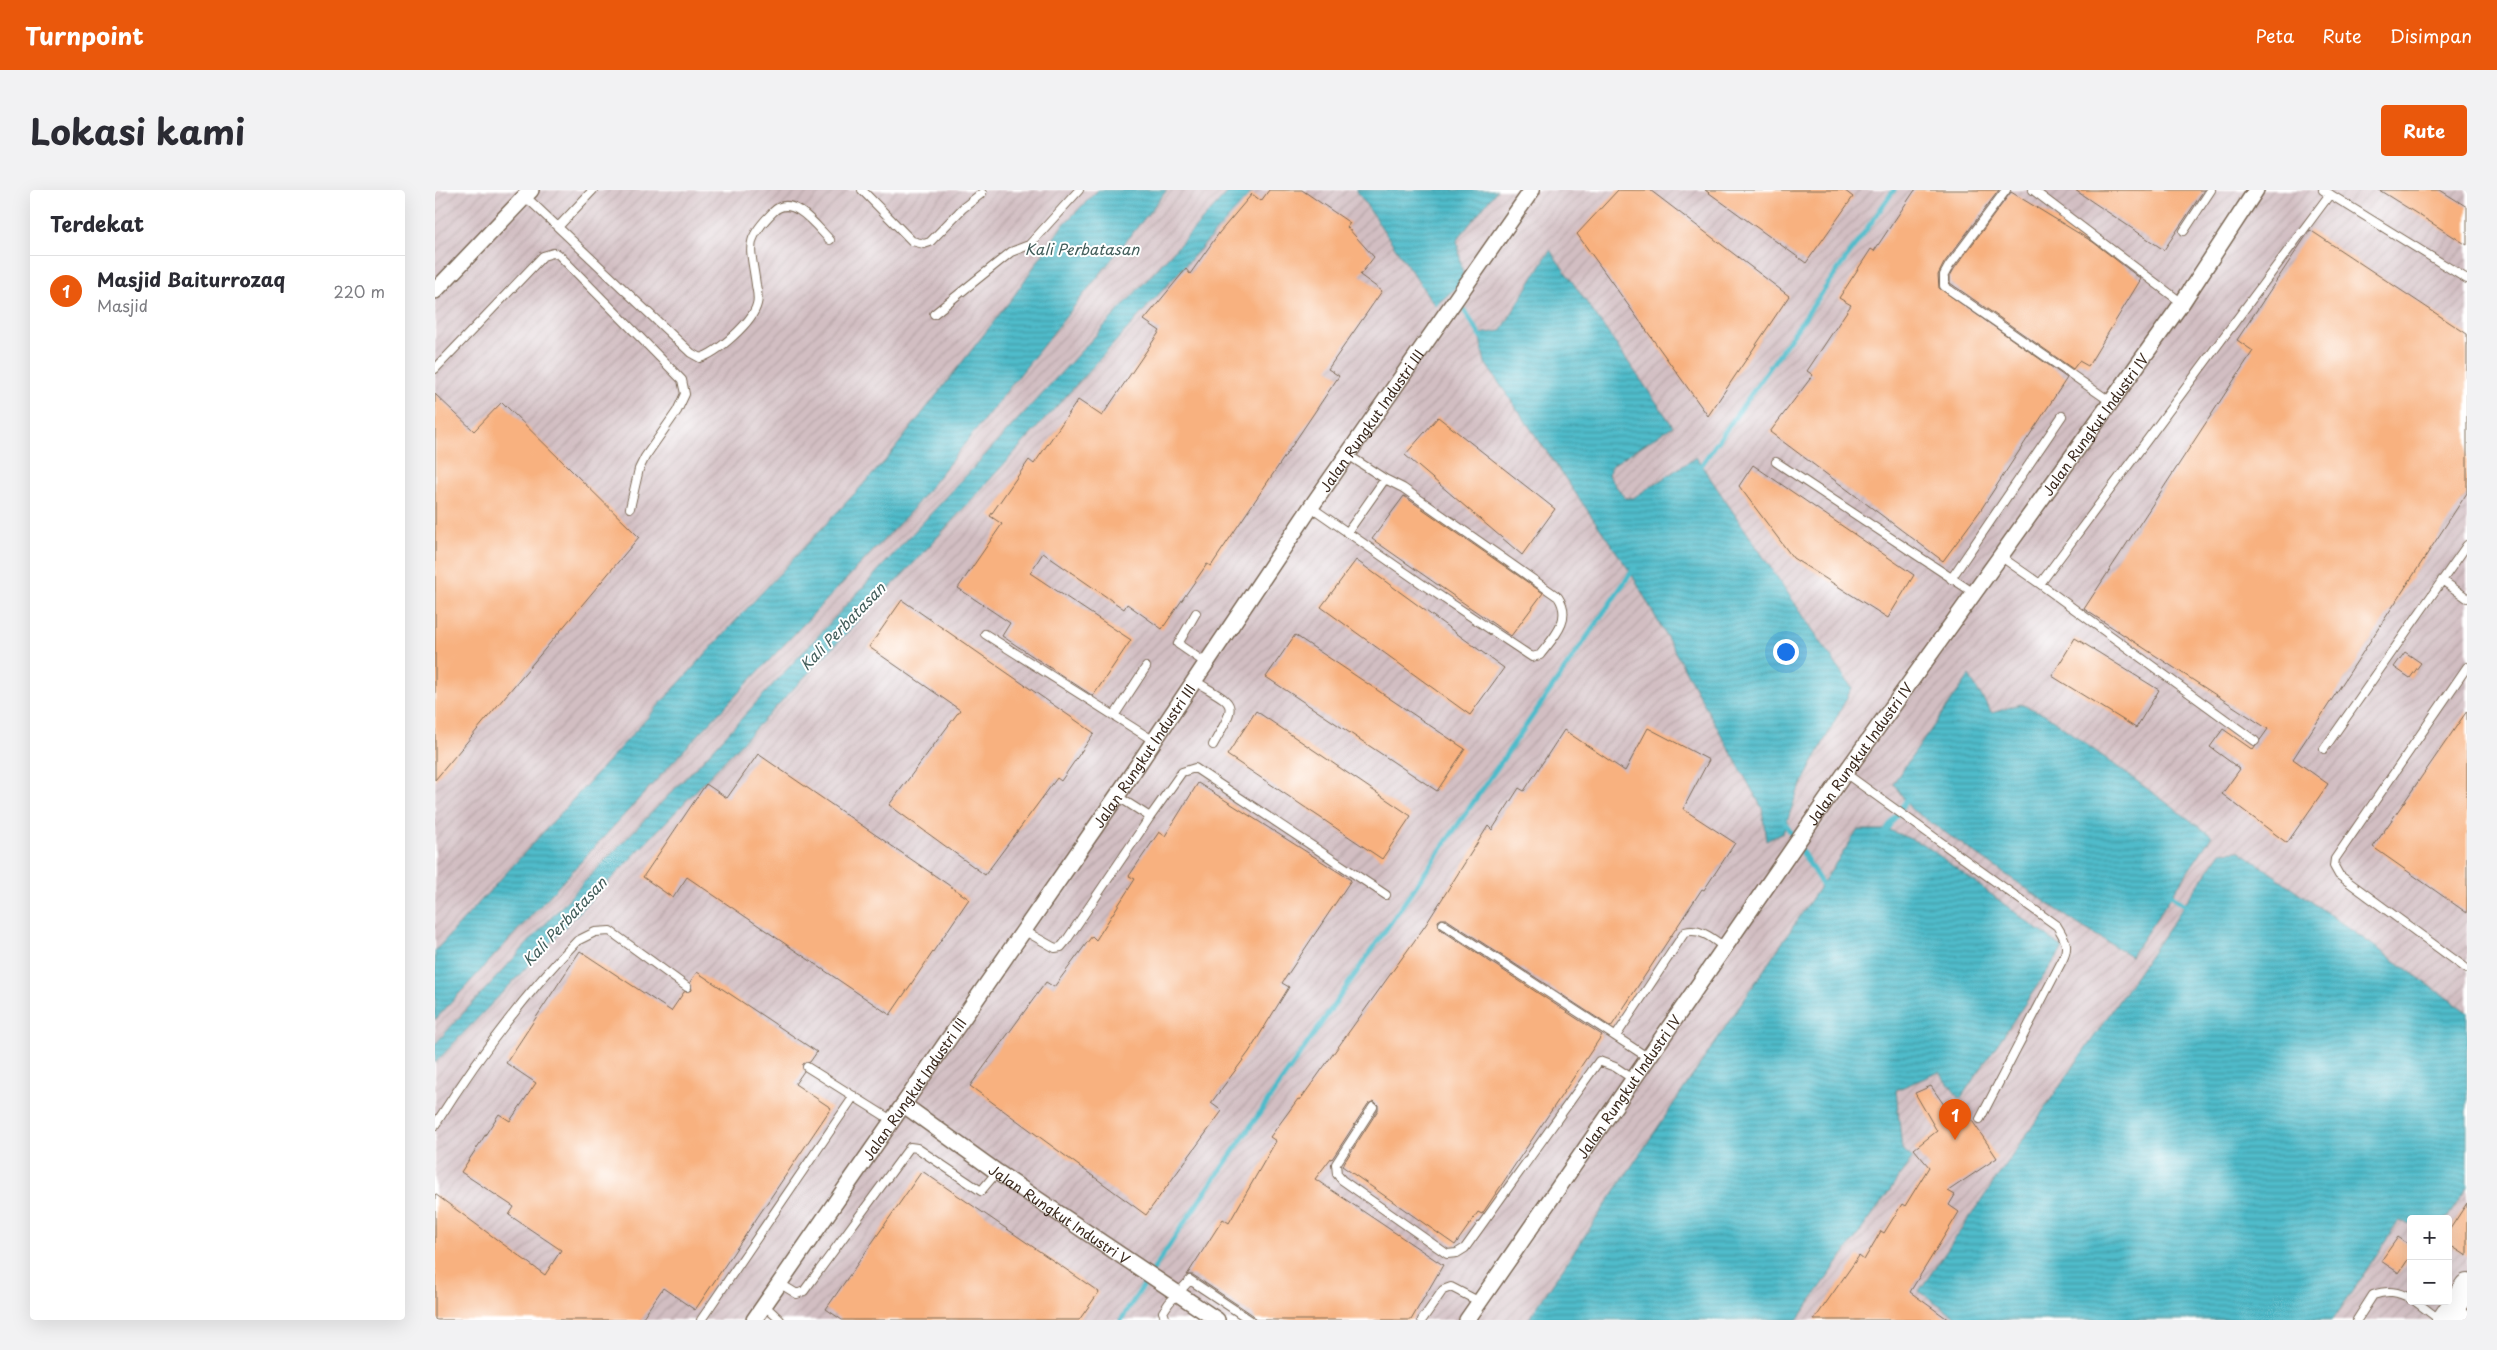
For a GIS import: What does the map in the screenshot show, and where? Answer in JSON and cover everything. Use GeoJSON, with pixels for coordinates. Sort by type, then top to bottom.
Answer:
{"type":"FeatureCollection","features":[{"type":"Feature","properties":{"kind":"main road"},"geometry":{"type":"LineString","coordinates":[[2453,1316],[2467,1286]]}},
{"type":"Feature","properties":{"kind":"street","name":"Jalan Rungkut Industri III"},"geometry":{"type":"LineString","coordinates":[[754,1320],[1117,796],[1311,508],[1532,190]]}},
{"type":"Feature","properties":{"kind":"street","name":"Jalan Rungkut Industri IV"},"geometry":{"type":"LineString","coordinates":[[1467,1320],[1807,827],[2182,303],[2256,190]]}},
{"type":"Feature","properties":{"kind":"street"},"geometry":{"type":"LineString","coordinates":[[435,291],[528,193]]}},
{"type":"Feature","properties":{"kind":"street","name":"Jalan Rungkut Industri V"},"geometry":{"type":"LineString","coordinates":[[904,1104],[997,1172],[1217,1320]]}},
{"type":"Feature","properties":{"kind":"lane"},"geometry":{"type":"LineString","coordinates":[[559,226],[593,190]]}},
{"type":"Feature","properties":{"kind":"lane"},"geometry":{"type":"LineString","coordinates":[[863,190],[913,241],[924,244],[930,242],[963,208],[984,191]]}},
{"type":"Feature","properties":{"kind":"lane"},"geometry":{"type":"LineString","coordinates":[[934,314],[1011,252],[1029,245],[1079,190]]}},
{"type":"Feature","properties":{"kind":"lane"},"geometry":{"type":"LineString","coordinates":[[2006,190],[1949,266],[1944,275],[1944,286],[2111,402]]}},
{"type":"Feature","properties":{"kind":"lane"},"geometry":{"type":"LineString","coordinates":[[2033,190],[2182,303]]}},
{"type":"Feature","properties":{"kind":"lane"},"geometry":{"type":"LineString","coordinates":[[2184,231],[2211,190]]}},
{"type":"Feature","properties":{"kind":"lane"},"geometry":{"type":"LineString","coordinates":[[2040,584],[2326,192],[2467,280]]}},
{"type":"Feature","properties":{"kind":"lane"},"geometry":{"type":"LineString","coordinates":[[528,193],[559,226],[691,353],[700,358],[712,354],[753,315],[758,302],[751,240],[756,230],[778,207],[788,206],[797,209],[830,240]]}},
{"type":"Feature","properties":{"kind":"lane"},"geometry":{"type":"LineString","coordinates":[[435,369],[543,256],[553,253],[558,254],[682,380],[685,394],[677,412],[645,457],[639,470],[630,508]]}},
{"type":"Feature","properties":{"kind":"lane"},"geometry":{"type":"LineString","coordinates":[[1951,579],[2062,416]]}},
{"type":"Feature","properties":{"kind":"lane"},"geometry":{"type":"LineString","coordinates":[[1311,508],[1532,656],[1540,655],[1551,640],[1565,618],[1564,606],[1558,597],[1403,488],[1385,479],[1348,455]]}},
{"type":"Feature","properties":{"kind":"lane"},"geometry":{"type":"LineString","coordinates":[[1776,462],[1974,593]]}},
{"type":"Feature","properties":{"kind":"lane"},"geometry":{"type":"LineString","coordinates":[[1347,533],[1385,479]]}},
{"type":"Feature","properties":{"kind":"lane"},"geometry":{"type":"LineString","coordinates":[[2324,749],[2467,545]]}},
{"type":"Feature","properties":{"kind":"lane"},"geometry":{"type":"LineString","coordinates":[[2000,556],[2255,740]]}},
{"type":"Feature","properties":{"kind":"lane"},"geometry":{"type":"LineString","coordinates":[[2442,580],[2467,598]]}},
{"type":"Feature","properties":{"kind":"lane"},"geometry":{"type":"LineString","coordinates":[[1196,613],[1178,644],[1207,664]]}},
{"type":"Feature","properties":{"kind":"lane"},"geometry":{"type":"LineString","coordinates":[[985,634],[1154,741]]}},
{"type":"Feature","properties":{"kind":"lane"},"geometry":{"type":"LineString","coordinates":[[1114,716],[1146,667]]}},
{"type":"Feature","properties":{"kind":"lane"},"geometry":{"type":"LineString","coordinates":[[2467,667],[2335,859],[2334,866],[2339,874],[2467,969]]}},
{"type":"Feature","properties":{"kind":"lane"},"geometry":{"type":"LineString","coordinates":[[1195,681],[1228,700],[1230,707],[1229,715],[1213,745]]}},
{"type":"Feature","properties":{"kind":"lane"},"geometry":{"type":"LineString","coordinates":[[1023,930],[1055,948],[1061,947],[1182,772],[1195,768],[1204,772],[1385,895]]}},
{"type":"Feature","properties":{"kind":"lane"},"geometry":{"type":"LineString","coordinates":[[1845,773],[2057,926],[2067,943],[2068,950],[1980,1119]]}},
{"type":"Feature","properties":{"kind":"lane"},"geometry":{"type":"LineString","coordinates":[[1117,796],[1150,817]]}},
{"type":"Feature","properties":{"kind":"lane"},"geometry":{"type":"LineString","coordinates":[[1443,924],[1647,1057]]}},
{"type":"Feature","properties":{"kind":"lane"},"geometry":{"type":"LineString","coordinates":[[435,1126],[459,1087],[496,1037],[577,941],[595,932],[610,930],[687,987]]}},
{"type":"Feature","properties":{"kind":"lane"},"geometry":{"type":"LineString","coordinates":[[1616,1036],[1685,932],[1694,930],[1705,934],[1724,947]]}},
{"type":"Feature","properties":{"kind":"lane"},"geometry":{"type":"LineString","coordinates":[[1373,1107],[1336,1164],[1337,1174],[1342,1180],[1447,1254],[1457,1254],[1465,1248],[1599,1061],[1615,1067],[1633,1079]]}},
{"type":"Feature","properties":{"kind":"lane"},"geometry":{"type":"LineString","coordinates":[[807,1067],[893,1121]]}},
{"type":"Feature","properties":{"kind":"lane"},"geometry":{"type":"LineString","coordinates":[[701,1320],[854,1096]]}},
{"type":"Feature","properties":{"kind":"lane"},"geometry":{"type":"LineString","coordinates":[[779,1283],[797,1294],[804,1291],[910,1147],[917,1148],[981,1191],[997,1172]]}},
{"type":"Feature","properties":{"kind":"lane"},"geometry":{"type":"LineString","coordinates":[[1166,1320],[1163,1312],[1187,1280],[1194,1281],[1250,1320]]}},
{"type":"Feature","properties":{"kind":"lane"},"geometry":{"type":"LineString","coordinates":[[1423,1320],[1443,1290],[1451,1287],[1480,1302]]}},
{"type":"Feature","properties":{"kind":"lane"},"geometry":{"type":"LineString","coordinates":[[2357,1320],[2373,1295],[2391,1292],[2402,1293],[2407,1296]]}},
{"type":"Feature","properties":{"kind":"lane"},"geometry":{"type":"LineString","coordinates":[[764,1305],[780,1320]]}},
{"type":"Feature","properties":{"kind":"lane"},"geometry":{"type":"LineString","coordinates":[[2425,1305],[2453,1316]]}},
{"type":"Feature","properties":{"kind":"shaded area"},"geometry":{"type":"Polygon","coordinates":[[[435,190],[2467,190],[2467,1320],[435,1320],[435,190]]]}},
{"type":"Feature","properties":{"kind":"water","name":"Kali Perbatasan"},"geometry":{"type":"Polygon","coordinates":[[[1098,190],[1167,190],[912,510],[685,749],[435,1020],[435,951],[751,604],[885,461],[1013,297],[1062,226],[1098,190]]]}},
{"type":"Feature","properties":{"kind":"water","name":"Kali Perbatasan"},"geometry":{"type":"Polygon","coordinates":[[[1230,190],[1254,190],[912,565],[435,1063],[435,1044],[583,883],[704,759],[1230,190]]]}},
{"type":"Feature","properties":{"kind":"water"},"geometry":{"type":"Polygon","coordinates":[[[1356,190],[1497,190],[1457,240],[1464,281],[1435,306],[1356,190]]]}},
{"type":"Feature","properties":{"kind":"water"},"geometry":{"type":"Polygon","coordinates":[[[1550,250],[1673,426],[1612,465],[1608,475],[1625,498],[1633,498],[1696,457],[1852,688],[1797,793],[1783,833],[1766,841],[1762,808],[1631,573],[1485,363],[1479,334],[1501,331],[1550,250]]]}},
{"type":"Feature","properties":{"kind":"water"},"geometry":{"type":"Polygon","coordinates":[[[1969,676],[1992,713],[2020,704],[2045,714],[2212,836],[2131,956],[2079,925],[1911,809],[1893,783],[1969,676]]]}},
{"type":"Feature","properties":{"kind":"water"},"geometry":{"type":"Polygon","coordinates":[[[1858,830],[1889,830],[1925,845],[2063,948],[1960,1099],[1939,1072],[1896,1090],[1902,1149],[1913,1158],[1797,1320],[1528,1320],[1858,830]]]}},
{"type":"Feature","properties":{"kind":"water"},"geometry":{"type":"Polygon","coordinates":[[[2240,851],[2467,1012],[2467,1187],[2450,1215],[2407,1215],[2407,1223],[2399,1221],[2333,1320],[1961,1320],[1919,1291],[2221,852],[2240,851]]]}},
{"type":"Feature","properties":{"kind":"building"},"geometry":{"type":"Polygon","coordinates":[[[1269,190],[1302,190],[1350,223],[1347,227],[1374,257],[1360,275],[1382,291],[1328,369],[1339,376],[1211,566],[1207,564],[1162,629],[1127,604],[1124,609],[1043,553],[1030,573],[1131,640],[1093,696],[1002,636],[1010,623],[958,588],[1002,524],[990,516],[1029,460],[1034,464],[1078,400],[1102,416],[1160,331],[1144,320],[1186,269],[1190,274],[1219,233],[1252,194],[1261,201],[1269,190]]]}},
{"type":"Feature","properties":{"kind":"building"},"geometry":{"type":"Polygon","coordinates":[[[1618,190],[1650,190],[1789,296],[1708,416],[1577,234],[1618,190]]]}},
{"type":"Feature","properties":{"kind":"building"},"geometry":{"type":"Polygon","coordinates":[[[1705,190],[1844,190],[1853,197],[1806,263],[1705,190]]]}},
{"type":"Feature","properties":{"kind":"building"},"geometry":{"type":"Polygon","coordinates":[[[1915,190],[1999,190],[1944,263],[1938,275],[1939,288],[2067,378],[1980,511],[1943,561],[1770,432],[1813,375],[1807,371],[1851,305],[1839,298],[1871,249],[1874,251],[1915,190]]]}},
{"type":"Feature","properties":{"kind":"building"},"geometry":{"type":"Polygon","coordinates":[[[2075,190],[2204,190],[2164,250],[2075,190]]]}},
{"type":"Feature","properties":{"kind":"building"},"geometry":{"type":"Polygon","coordinates":[[[2379,190],[2440,190],[2467,207],[2467,245],[2379,190]]]}},
{"type":"Feature","properties":{"kind":"building"},"geometry":{"type":"Polygon","coordinates":[[[2011,192],[2093,242],[2141,279],[2088,366],[2079,361],[2073,369],[1950,283],[1950,276],[1954,269],[2011,192]]]}},
{"type":"Feature","properties":{"kind":"building"},"geometry":{"type":"Polygon","coordinates":[[[2310,230],[2467,334],[2467,493],[2293,759],[2328,784],[2287,843],[2222,794],[2240,769],[2210,747],[2223,729],[2253,750],[2268,729],[2084,609],[2253,351],[2237,340],[2310,230]]]}},
{"type":"Feature","properties":{"kind":"building"},"geometry":{"type":"Polygon","coordinates":[[[435,394],[474,431],[502,402],[639,537],[435,780],[435,394]]]}},
{"type":"Feature","properties":{"kind":"building"},"geometry":{"type":"Polygon","coordinates":[[[1438,417],[1555,509],[1522,555],[1405,455],[1438,417]]]}},
{"type":"Feature","properties":{"kind":"building"},"geometry":{"type":"Polygon","coordinates":[[[1753,465],[1914,575],[1888,618],[1793,558],[1739,486],[1753,465]]]}},
{"type":"Feature","properties":{"kind":"building"},"geometry":{"type":"Polygon","coordinates":[[[1404,496],[1543,593],[1511,636],[1372,539],[1404,496]]]}},
{"type":"Feature","properties":{"kind":"building"},"geometry":{"type":"Polygon","coordinates":[[[1356,560],[1504,668],[1470,715],[1321,607],[1356,560]]]}},
{"type":"Feature","properties":{"kind":"building"},"geometry":{"type":"Polygon","coordinates":[[[902,600],[1094,733],[1061,781],[1057,778],[985,875],[889,805],[960,710],[869,647],[902,600]]]}},
{"type":"Feature","properties":{"kind":"building"},"geometry":{"type":"Polygon","coordinates":[[[1295,635],[1465,749],[1437,791],[1266,677],[1295,635]]]}},
{"type":"Feature","properties":{"kind":"building"},"geometry":{"type":"Polygon","coordinates":[[[2075,638],[2159,690],[2136,728],[2052,676],[2075,638]]]}},
{"type":"Feature","properties":{"kind":"building"},"geometry":{"type":"Polygon","coordinates":[[[2405,652],[2421,663],[2410,678],[2394,667],[2405,652]]]}},
{"type":"Feature","properties":{"kind":"building"},"geometry":{"type":"Polygon","coordinates":[[[1256,711],[1411,816],[1382,859],[1227,755],[1256,711]]]}},
{"type":"Feature","properties":{"kind":"building"},"geometry":{"type":"Polygon","coordinates":[[[2467,711],[2467,913],[2373,847],[2467,711]]]}},
{"type":"Feature","properties":{"kind":"building"},"geometry":{"type":"Polygon","coordinates":[[[1648,728],[1709,760],[1683,809],[1735,843],[1704,890],[1702,889],[1611,1027],[1446,919],[1438,921],[1440,929],[1602,1035],[1482,1214],[1478,1212],[1455,1245],[1342,1166],[1378,1110],[1378,1105],[1374,1101],[1368,1104],[1332,1159],[1315,1179],[1443,1265],[1411,1320],[1256,1320],[1253,1315],[1193,1275],[1187,1275],[1223,1219],[1229,1223],[1276,1141],[1270,1137],[1298,1099],[1300,1100],[1425,926],[1488,826],[1492,830],[1519,788],[1524,791],[1564,730],[1625,771],[1648,728]]]}},
{"type":"Feature","properties":{"kind":"building"},"geometry":{"type":"Polygon","coordinates":[[[758,754],[969,899],[890,1015],[687,877],[673,898],[643,877],[706,784],[727,798],[758,754]]]}},
{"type":"Feature","properties":{"kind":"building"},"geometry":{"type":"Polygon","coordinates":[[[1198,783],[1351,880],[1282,983],[1289,987],[1249,1052],[1211,1103],[1222,1111],[1146,1215],[970,1086],[1046,982],[1054,987],[1092,936],[1096,940],[1135,879],[1129,876],[1159,832],[1165,836],[1198,783]]]}},
{"type":"Feature","properties":{"kind":"building"},"geometry":{"type":"Polygon","coordinates":[[[580,951],[671,1011],[684,992],[692,990],[690,982],[697,972],[817,1052],[810,1062],[803,1064],[804,1071],[795,1084],[831,1108],[695,1310],[663,1288],[641,1320],[435,1320],[435,1194],[545,1275],[561,1250],[509,1215],[514,1207],[461,1172],[499,1114],[510,1121],[536,1083],[506,1063],[580,951]]]}},
{"type":"Feature","properties":{"kind":"building"},"geometry":{"type":"Polygon","coordinates":[[[1931,1086],[1953,1118],[1965,1110],[1997,1158],[1948,1191],[1955,1195],[1949,1205],[1959,1212],[1910,1292],[1949,1320],[1814,1320],[1859,1256],[1864,1260],[1881,1231],[1884,1233],[1902,1204],[1905,1206],[1929,1167],[1914,1149],[1937,1131],[1915,1093],[1931,1086]]]}},
{"type":"Feature","properties":{"kind":"building"},"geometry":{"type":"Polygon","coordinates":[[[922,1171],[1099,1292],[1079,1320],[842,1320],[826,1309],[922,1171]]]}},
{"type":"Feature","properties":{"kind":"building"},"geometry":{"type":"Polygon","coordinates":[[[2467,1203],[2467,1256],[2452,1247],[2452,1226],[2467,1203]]]}},
{"type":"Feature","properties":{"kind":"building"},"geometry":{"type":"Polygon","coordinates":[[[2398,1237],[2407,1243],[2407,1261],[2399,1273],[2381,1261],[2398,1237]]]}},
{"type":"Feature","properties":{"kind":"waterway"},"geometry":{"type":"LineString","coordinates":[[1698,470],[1894,190]]}},
{"type":"Feature","properties":{"kind":"waterway"},"geometry":{"type":"LineString","coordinates":[[1458,301],[1482,338]]}},
{"type":"Feature","properties":{"kind":"waterway"},"geometry":{"type":"LineString","coordinates":[[1121,1320],[1180,1229],[1635,567]]}},
{"type":"Feature","properties":{"kind":"waterway"},"geometry":{"type":"LineString","coordinates":[[1883,835],[1909,796]]}},
{"type":"Feature","properties":{"kind":"waterway"},"geometry":{"type":"LineString","coordinates":[[1783,820],[1824,888]]}},
{"type":"Feature","properties":{"kind":"waterway"},"geometry":{"type":"LineString","coordinates":[[2166,891],[2189,908]]}},
{"type":"Feature","properties":{"kind":"place","name":"Masjid Baiturrozaq"},"geometry":{"type":"Point","coordinates":[1955,1140]}}]}
